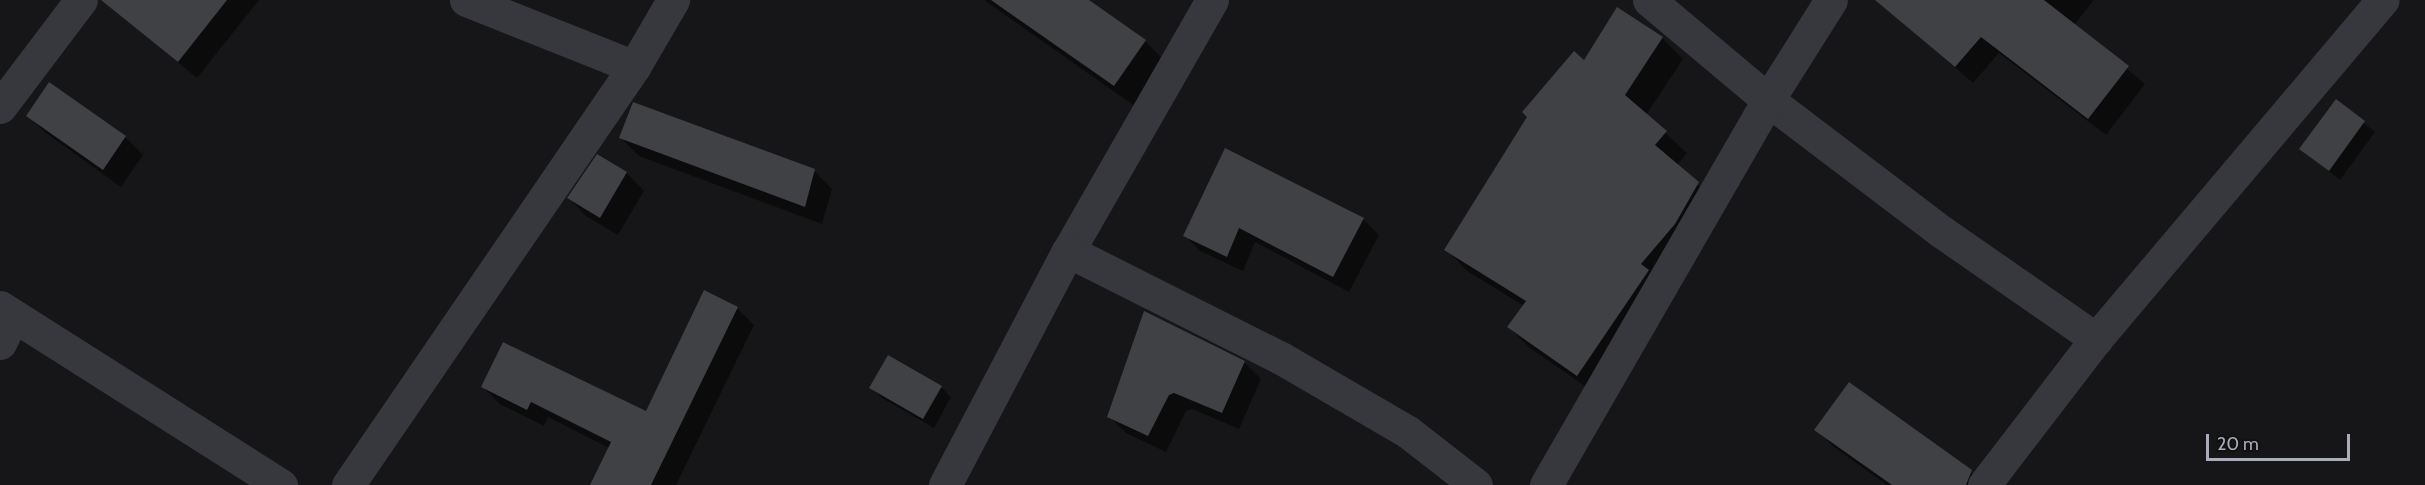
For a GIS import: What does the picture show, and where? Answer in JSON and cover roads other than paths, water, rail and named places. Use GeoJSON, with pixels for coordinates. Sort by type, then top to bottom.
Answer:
{"type":"FeatureCollection","features":[{"type":"Feature","properties":{"kind":"street"},"geometry":{"type":"LineString","coordinates":[[0,107],[81,0]]}},
{"type":"Feature","properties":{"kind":"street"},"geometry":{"type":"LineString","coordinates":[[466,0],[634,67]]}},
{"type":"Feature","properties":{"kind":"street"},"geometry":{"type":"LineString","coordinates":[[348,485],[634,67],[673,0]]}},
{"type":"Feature","properties":{"kind":"street"},"geometry":{"type":"LineString","coordinates":[[945,485],[1068,251],[1212,0]]}},
{"type":"Feature","properties":{"kind":"street"},"geometry":{"type":"LineString","coordinates":[[1649,0],[1768,100],[1942,232],[2096,339]]}},
{"type":"Feature","properties":{"kind":"street"},"geometry":{"type":"LineString","coordinates":[[1546,485],[1768,100],[1831,0]]}},
{"type":"Feature","properties":{"kind":"street"},"geometry":{"type":"LineString","coordinates":[[1984,485],[2096,339],[2382,0]]}},
{"type":"Feature","properties":{"kind":"street"},"geometry":{"type":"LineString","coordinates":[[1068,251],[1281,358],[1408,432],[1476,485]]}},
{"type":"Feature","properties":{"kind":"street"},"geometry":{"type":"LineString","coordinates":[[4,322],[280,485]]}}]}
